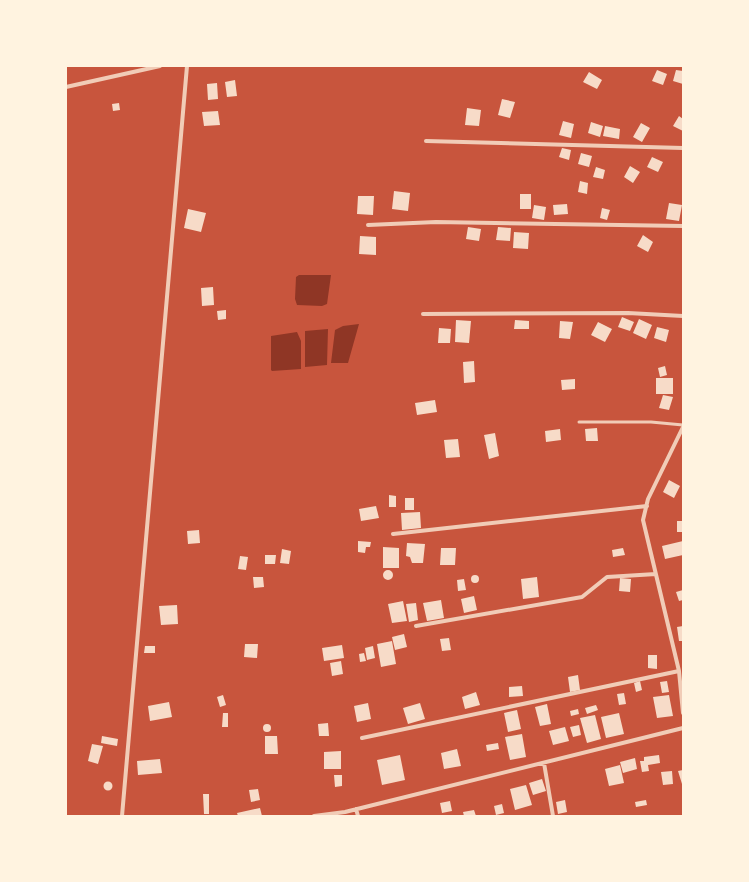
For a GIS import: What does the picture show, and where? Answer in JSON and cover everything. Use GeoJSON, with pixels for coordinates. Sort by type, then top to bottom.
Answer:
{"type":"FeatureCollection","features":[{"type":"Feature","properties":{"kind":"street"},"geometry":{"type":"LineString","coordinates":[[66,87],[160,66]]}},
{"type":"Feature","properties":{"kind":"street"},"geometry":{"type":"LineString","coordinates":[[122,816],[187,66]]}},
{"type":"Feature","properties":{"kind":"street"},"geometry":{"type":"LineString","coordinates":[[426,141],[670,149],[683,148]]}},
{"type":"Feature","properties":{"kind":"street"},"geometry":{"type":"LineString","coordinates":[[368,225],[436,222],[683,226]]}},
{"type":"Feature","properties":{"kind":"street"},"geometry":{"type":"LineString","coordinates":[[423,314],[628,313],[683,316]]}},
{"type":"Feature","properties":{"kind":"street"},"geometry":{"type":"LineString","coordinates":[[683,426],[647,506],[643,520],[679,671],[683,713]]}},
{"type":"Feature","properties":{"kind":"street"},"geometry":{"type":"LineString","coordinates":[[393,534],[647,506]]}},
{"type":"Feature","properties":{"kind":"street"},"geometry":{"type":"LineString","coordinates":[[416,626],[582,598],[607,577],[656,574]]}},
{"type":"Feature","properties":{"kind":"street"},"geometry":{"type":"LineString","coordinates":[[362,738],[679,671]]}},
{"type":"Feature","properties":{"kind":"street"},"geometry":{"type":"LineString","coordinates":[[314,816],[356,809],[683,728]]}},
{"type":"Feature","properties":{"kind":"street"},"geometry":{"type":"LineString","coordinates":[[544,763],[553,816]]}},
{"type":"Feature","properties":{"kind":"street"},"geometry":{"type":"LineString","coordinates":[[356,809],[358,816]]}},
{"type":"Feature","properties":{"kind":"lane"},"geometry":{"type":"LineString","coordinates":[[579,422],[651,422],[683,426]]}},
{"type":"Feature","properties":{"kind":"shaded area"},"geometry":{"type":"Polygon","coordinates":[[[299,275],[331,275],[327,304],[322,306],[297,305],[295,299],[296,277],[299,275]]]}},
{"type":"Feature","properties":{"kind":"shaded area"},"geometry":{"type":"Polygon","coordinates":[[[359,324],[348,363],[331,363],[335,330],[343,326],[359,324]]]}},
{"type":"Feature","properties":{"kind":"shaded area"},"geometry":{"type":"Polygon","coordinates":[[[328,329],[327,365],[305,367],[305,331],[328,329]]]}},
{"type":"Feature","properties":{"kind":"shaded area"},"geometry":{"type":"Polygon","coordinates":[[[297,332],[301,341],[301,369],[272,371],[271,336],[297,332]]]}},
{"type":"Feature","properties":{"kind":"building"},"geometry":{"type":"Polygon","coordinates":[[[657,70],[667,74],[663,85],[652,81],[657,70]]]}},
{"type":"Feature","properties":{"kind":"building"},"geometry":{"type":"Polygon","coordinates":[[[676,70],[683,71],[683,84],[673,81],[676,70]]]}},
{"type":"Feature","properties":{"kind":"building"},"geometry":{"type":"Polygon","coordinates":[[[589,72],[602,80],[597,89],[583,82],[589,72]]]}},
{"type":"Feature","properties":{"kind":"building"},"geometry":{"type":"Polygon","coordinates":[[[235,80],[237,96],[227,97],[225,82],[235,80]]]}},
{"type":"Feature","properties":{"kind":"building"},"geometry":{"type":"Polygon","coordinates":[[[217,83],[218,99],[208,100],[207,84],[217,83]]]}},
{"type":"Feature","properties":{"kind":"building"},"geometry":{"type":"Polygon","coordinates":[[[502,99],[515,102],[510,118],[498,115],[502,99]]]}},
{"type":"Feature","properties":{"kind":"building"},"geometry":{"type":"Polygon","coordinates":[[[119,103],[120,110],[113,111],[112,104],[119,103]]]}},
{"type":"Feature","properties":{"kind":"building"},"geometry":{"type":"Polygon","coordinates":[[[467,108],[481,110],[479,126],[465,125],[467,108]]]}},
{"type":"Feature","properties":{"kind":"building"},"geometry":{"type":"Polygon","coordinates":[[[218,111],[220,125],[204,126],[202,112],[218,111]]]}},
{"type":"Feature","properties":{"kind":"building"},"geometry":{"type":"Polygon","coordinates":[[[679,116],[683,119],[683,131],[673,126],[679,116]]]}},
{"type":"Feature","properties":{"kind":"building"},"geometry":{"type":"Polygon","coordinates":[[[563,121],[574,124],[571,138],[559,135],[563,121]]]}},
{"type":"Feature","properties":{"kind":"building"},"geometry":{"type":"Polygon","coordinates":[[[591,122],[603,126],[600,137],[588,133],[591,122]]]}},
{"type":"Feature","properties":{"kind":"building"},"geometry":{"type":"Polygon","coordinates":[[[641,123],[650,128],[642,142],[633,137],[641,123]]]}},
{"type":"Feature","properties":{"kind":"building"},"geometry":{"type":"Polygon","coordinates":[[[605,126],[620,129],[619,139],[603,136],[605,126]]]}},
{"type":"Feature","properties":{"kind":"building"},"geometry":{"type":"Polygon","coordinates":[[[562,148],[571,150],[569,160],[559,157],[562,148]]]}},
{"type":"Feature","properties":{"kind":"building"},"geometry":{"type":"Polygon","coordinates":[[[581,153],[592,156],[589,167],[578,164],[581,153]]]}},
{"type":"Feature","properties":{"kind":"building"},"geometry":{"type":"Polygon","coordinates":[[[652,157],[663,162],[658,172],[647,167],[652,157]]]}},
{"type":"Feature","properties":{"kind":"building"},"geometry":{"type":"Polygon","coordinates":[[[630,166],[640,172],[633,183],[624,177],[630,166]]]}},
{"type":"Feature","properties":{"kind":"building"},"geometry":{"type":"Polygon","coordinates":[[[596,167],[605,170],[603,179],[593,177],[596,167]]]}},
{"type":"Feature","properties":{"kind":"building"},"geometry":{"type":"Polygon","coordinates":[[[580,181],[588,183],[587,194],[578,192],[580,181]]]}},
{"type":"Feature","properties":{"kind":"building"},"geometry":{"type":"Polygon","coordinates":[[[394,191],[410,193],[408,211],[392,209],[394,191]]]}},
{"type":"Feature","properties":{"kind":"building"},"geometry":{"type":"Polygon","coordinates":[[[520,194],[531,194],[531,209],[520,209],[520,194]]]}},
{"type":"Feature","properties":{"kind":"building"},"geometry":{"type":"Polygon","coordinates":[[[358,196],[374,196],[373,215],[357,214],[358,196]]]}},
{"type":"Feature","properties":{"kind":"building"},"geometry":{"type":"Polygon","coordinates":[[[669,203],[682,205],[679,221],[666,219],[669,203]]]}},
{"type":"Feature","properties":{"kind":"building"},"geometry":{"type":"Polygon","coordinates":[[[567,204],[568,214],[554,215],[553,205],[567,204]]]}},
{"type":"Feature","properties":{"kind":"building"},"geometry":{"type":"Polygon","coordinates":[[[534,205],[546,207],[544,220],[532,218],[534,205]]]}},
{"type":"Feature","properties":{"kind":"building"},"geometry":{"type":"Polygon","coordinates":[[[602,208],[610,210],[607,220],[600,218],[602,208]]]}},
{"type":"Feature","properties":{"kind":"building"},"geometry":{"type":"Polygon","coordinates":[[[188,209],[206,213],[201,232],[184,228],[188,209]]]}},
{"type":"Feature","properties":{"kind":"building"},"geometry":{"type":"Polygon","coordinates":[[[468,227],[481,229],[479,241],[466,239],[468,227]]]}},
{"type":"Feature","properties":{"kind":"building"},"geometry":{"type":"Polygon","coordinates":[[[498,227],[511,228],[510,241],[496,240],[498,227]]]}},
{"type":"Feature","properties":{"kind":"building"},"geometry":{"type":"Polygon","coordinates":[[[514,232],[529,233],[528,249],[513,248],[514,232]]]}},
{"type":"Feature","properties":{"kind":"building"},"geometry":{"type":"Polygon","coordinates":[[[643,235],[653,242],[648,252],[637,246],[643,235]]]}},
{"type":"Feature","properties":{"kind":"building"},"geometry":{"type":"Polygon","coordinates":[[[360,236],[376,237],[376,255],[359,254],[360,236]]]}},
{"type":"Feature","properties":{"kind":"building"},"geometry":{"type":"Polygon","coordinates":[[[213,287],[214,305],[202,306],[201,288],[213,287]]]}},
{"type":"Feature","properties":{"kind":"building"},"geometry":{"type":"Polygon","coordinates":[[[226,310],[226,319],[218,320],[217,311],[226,310]]]}},
{"type":"Feature","properties":{"kind":"building"},"geometry":{"type":"Polygon","coordinates":[[[622,317],[634,322],[630,331],[618,327],[622,317]]]}},
{"type":"Feature","properties":{"kind":"building"},"geometry":{"type":"Polygon","coordinates":[[[639,319],[652,325],[646,339],[633,333],[639,319]]]}},
{"type":"Feature","properties":{"kind":"building"},"geometry":{"type":"Polygon","coordinates":[[[456,320],[471,321],[469,343],[455,342],[456,320]]]}},
{"type":"Feature","properties":{"kind":"building"},"geometry":{"type":"Polygon","coordinates":[[[515,320],[529,321],[529,329],[514,329],[515,320]]]}},
{"type":"Feature","properties":{"kind":"building"},"geometry":{"type":"Polygon","coordinates":[[[560,321],[573,322],[570,339],[559,338],[560,321]]]}},
{"type":"Feature","properties":{"kind":"building"},"geometry":{"type":"Polygon","coordinates":[[[598,322],[612,329],[605,342],[591,335],[598,322]]]}},
{"type":"Feature","properties":{"kind":"building"},"geometry":{"type":"Polygon","coordinates":[[[657,327],[669,330],[666,342],[654,338],[657,327]]]}},
{"type":"Feature","properties":{"kind":"building"},"geometry":{"type":"Polygon","coordinates":[[[439,328],[451,329],[450,343],[438,343],[439,328]]]}},
{"type":"Feature","properties":{"kind":"building"},"geometry":{"type":"Polygon","coordinates":[[[474,361],[475,382],[464,383],[463,362],[474,361]]]}},
{"type":"Feature","properties":{"kind":"building"},"geometry":{"type":"Polygon","coordinates":[[[665,366],[667,375],[660,377],[658,368],[665,366]]]}},
{"type":"Feature","properties":{"kind":"building"},"geometry":{"type":"Polygon","coordinates":[[[656,378],[673,378],[673,394],[656,394],[656,378]]]}},
{"type":"Feature","properties":{"kind":"building"},"geometry":{"type":"Polygon","coordinates":[[[575,379],[575,389],[562,390],[561,380],[575,379]]]}},
{"type":"Feature","properties":{"kind":"building"},"geometry":{"type":"Polygon","coordinates":[[[663,395],[673,397],[669,410],[659,408],[663,395]]]}},
{"type":"Feature","properties":{"kind":"building"},"geometry":{"type":"Polygon","coordinates":[[[435,400],[437,412],[417,415],[415,403],[435,400]]]}},
{"type":"Feature","properties":{"kind":"building"},"geometry":{"type":"Polygon","coordinates":[[[597,428],[598,441],[586,441],[585,429],[597,428]]]}},
{"type":"Feature","properties":{"kind":"building"},"geometry":{"type":"Polygon","coordinates":[[[560,429],[561,440],[546,442],[545,431],[560,429]]]}},
{"type":"Feature","properties":{"kind":"building"},"geometry":{"type":"Polygon","coordinates":[[[495,433],[499,456],[489,459],[484,435],[495,433]]]}},
{"type":"Feature","properties":{"kind":"building"},"geometry":{"type":"Polygon","coordinates":[[[458,439],[460,457],[446,458],[444,440],[458,439]]]}},
{"type":"Feature","properties":{"kind":"building"},"geometry":{"type":"Polygon","coordinates":[[[669,480],[680,486],[674,498],[663,492],[669,480]]]}},
{"type":"Feature","properties":{"kind":"building"},"geometry":{"type":"Polygon","coordinates":[[[389,495],[396,496],[396,507],[389,507],[389,495]]]}},
{"type":"Feature","properties":{"kind":"building"},"geometry":{"type":"Polygon","coordinates":[[[405,498],[414,498],[414,510],[405,510],[405,498]]]}},
{"type":"Feature","properties":{"kind":"building"},"geometry":{"type":"Polygon","coordinates":[[[376,506],[379,518],[361,521],[359,509],[376,506]]]}},
{"type":"Feature","properties":{"kind":"building"},"geometry":{"type":"Polygon","coordinates":[[[420,512],[421,528],[402,530],[401,513],[420,512]]]}},
{"type":"Feature","properties":{"kind":"building"},"geometry":{"type":"Polygon","coordinates":[[[677,521],[683,521],[683,532],[677,532],[677,521]]]}},
{"type":"Feature","properties":{"kind":"building"},"geometry":{"type":"Polygon","coordinates":[[[199,530],[200,543],[188,544],[187,531],[199,530]]]}},
{"type":"Feature","properties":{"kind":"building"},"geometry":{"type":"Polygon","coordinates":[[[358,541],[371,542],[370,547],[366,547],[365,553],[358,552],[358,541]]]}},
{"type":"Feature","properties":{"kind":"building"},"geometry":{"type":"Polygon","coordinates":[[[683,541],[683,555],[665,559],[662,546],[683,541]]]}},
{"type":"Feature","properties":{"kind":"building"},"geometry":{"type":"Polygon","coordinates":[[[407,543],[425,544],[423,563],[412,563],[410,557],[406,556],[407,543]]]}},
{"type":"Feature","properties":{"kind":"building"},"geometry":{"type":"Polygon","coordinates":[[[383,547],[399,548],[399,568],[383,568],[383,547]]]}},
{"type":"Feature","properties":{"kind":"building"},"geometry":{"type":"Polygon","coordinates":[[[441,548],[456,548],[455,565],[440,565],[441,548]]]}},
{"type":"Feature","properties":{"kind":"building"},"geometry":{"type":"Polygon","coordinates":[[[623,548],[625,555],[613,557],[612,550],[623,548]]]}},
{"type":"Feature","properties":{"kind":"building"},"geometry":{"type":"Polygon","coordinates":[[[282,549],[291,551],[289,564],[280,563],[282,549]]]}},
{"type":"Feature","properties":{"kind":"building"},"geometry":{"type":"Polygon","coordinates":[[[265,555],[276,555],[275,564],[265,564],[265,555]]]}},
{"type":"Feature","properties":{"kind":"building"},"geometry":{"type":"Polygon","coordinates":[[[240,556],[248,557],[246,570],[238,569],[240,556]]]}},
{"type":"Feature","properties":{"kind":"building"},"geometry":{"type":"Polygon","coordinates":[[[388,570],[393,575],[388,580],[383,575],[388,570]]]}},
{"type":"Feature","properties":{"kind":"building"},"geometry":{"type":"Polygon","coordinates":[[[473,575],[477,575],[479,579],[477,583],[473,583],[471,581],[471,577],[473,575]]]}},
{"type":"Feature","properties":{"kind":"building"},"geometry":{"type":"Polygon","coordinates":[[[253,577],[263,577],[264,587],[254,588],[253,577]]]}},
{"type":"Feature","properties":{"kind":"building"},"geometry":{"type":"Polygon","coordinates":[[[537,577],[539,597],[523,599],[521,579],[537,577]]]}},
{"type":"Feature","properties":{"kind":"building"},"geometry":{"type":"Polygon","coordinates":[[[620,578],[631,579],[630,592],[619,591],[620,578]]]}},
{"type":"Feature","properties":{"kind":"building"},"geometry":{"type":"Polygon","coordinates":[[[464,579],[466,590],[458,591],[457,580],[464,579]]]}},
{"type":"Feature","properties":{"kind":"building"},"geometry":{"type":"Polygon","coordinates":[[[683,590],[683,600],[679,601],[676,592],[683,590]]]}},
{"type":"Feature","properties":{"kind":"building"},"geometry":{"type":"Polygon","coordinates":[[[474,596],[477,610],[464,613],[461,599],[474,596]]]}},
{"type":"Feature","properties":{"kind":"building"},"geometry":{"type":"Polygon","coordinates":[[[441,600],[444,618],[427,621],[423,603],[441,600]]]}},
{"type":"Feature","properties":{"kind":"building"},"geometry":{"type":"Polygon","coordinates":[[[403,601],[407,621],[392,623],[388,604],[403,601]]]}},
{"type":"Feature","properties":{"kind":"building"},"geometry":{"type":"Polygon","coordinates":[[[416,603],[418,620],[409,622],[406,604],[416,603]]]}},
{"type":"Feature","properties":{"kind":"building"},"geometry":{"type":"Polygon","coordinates":[[[177,605],[178,624],[161,625],[159,606],[177,605]]]}},
{"type":"Feature","properties":{"kind":"building"},"geometry":{"type":"Polygon","coordinates":[[[683,626],[683,641],[679,641],[677,627],[683,626]]]}},
{"type":"Feature","properties":{"kind":"building"},"geometry":{"type":"Polygon","coordinates":[[[404,634],[407,647],[395,650],[392,637],[404,634]]]}},
{"type":"Feature","properties":{"kind":"building"},"geometry":{"type":"Polygon","coordinates":[[[449,638],[451,650],[442,651],[440,639],[449,638]]]}},
{"type":"Feature","properties":{"kind":"building"},"geometry":{"type":"Polygon","coordinates":[[[392,641],[396,664],[381,667],[377,644],[392,641]]]}},
{"type":"Feature","properties":{"kind":"building"},"geometry":{"type":"Polygon","coordinates":[[[245,644],[258,644],[257,658],[244,657],[245,644]]]}},
{"type":"Feature","properties":{"kind":"building"},"geometry":{"type":"Polygon","coordinates":[[[342,645],[344,658],[324,661],[322,648],[342,645]]]}},
{"type":"Feature","properties":{"kind":"building"},"geometry":{"type":"Polygon","coordinates":[[[145,646],[155,646],[155,653],[144,653],[145,646]]]}},
{"type":"Feature","properties":{"kind":"building"},"geometry":{"type":"Polygon","coordinates":[[[373,646],[375,658],[367,660],[365,648],[373,646]]]}},
{"type":"Feature","properties":{"kind":"building"},"geometry":{"type":"Polygon","coordinates":[[[364,653],[366,661],[360,662],[359,654],[364,653]]]}},
{"type":"Feature","properties":{"kind":"building"},"geometry":{"type":"Polygon","coordinates":[[[648,655],[657,655],[657,669],[648,668],[648,655]]]}},
{"type":"Feature","properties":{"kind":"building"},"geometry":{"type":"Polygon","coordinates":[[[341,661],[343,674],[332,676],[330,663],[341,661]]]}},
{"type":"Feature","properties":{"kind":"building"},"geometry":{"type":"Polygon","coordinates":[[[578,675],[580,690],[570,692],[568,677],[578,675]]]}},
{"type":"Feature","properties":{"kind":"building"},"geometry":{"type":"Polygon","coordinates":[[[640,681],[642,690],[636,692],[634,683],[640,681]]]}},
{"type":"Feature","properties":{"kind":"building"},"geometry":{"type":"Polygon","coordinates":[[[667,681],[669,692],[662,693],[660,682],[667,681]]]}},
{"type":"Feature","properties":{"kind":"building"},"geometry":{"type":"Polygon","coordinates":[[[522,686],[523,696],[509,697],[509,687],[522,686]]]}},
{"type":"Feature","properties":{"kind":"building"},"geometry":{"type":"Polygon","coordinates":[[[476,692],[480,705],[465,709],[462,697],[476,692]]]}},
{"type":"Feature","properties":{"kind":"building"},"geometry":{"type":"Polygon","coordinates":[[[624,693],[626,704],[619,705],[617,694],[624,693]]]}},
{"type":"Feature","properties":{"kind":"building"},"geometry":{"type":"Polygon","coordinates":[[[223,695],[226,705],[220,707],[217,697],[223,695]]]}},
{"type":"Feature","properties":{"kind":"building"},"geometry":{"type":"Polygon","coordinates":[[[669,695],[673,716],[657,718],[653,697],[669,695]]]}},
{"type":"Feature","properties":{"kind":"building"},"geometry":{"type":"Polygon","coordinates":[[[169,702],[172,717],[150,721],[148,706],[169,702]]]}},
{"type":"Feature","properties":{"kind":"building"},"geometry":{"type":"Polygon","coordinates":[[[368,703],[371,719],[357,722],[354,706],[368,703]]]}},
{"type":"Feature","properties":{"kind":"building"},"geometry":{"type":"Polygon","coordinates":[[[420,703],[425,719],[408,724],[403,708],[420,703]]]}},
{"type":"Feature","properties":{"kind":"building"},"geometry":{"type":"Polygon","coordinates":[[[547,704],[551,724],[540,726],[535,707],[547,704]]]}},
{"type":"Feature","properties":{"kind":"building"},"geometry":{"type":"Polygon","coordinates":[[[596,705],[598,710],[587,714],[585,708],[596,705]]]}},
{"type":"Feature","properties":{"kind":"building"},"geometry":{"type":"Polygon","coordinates":[[[578,709],[579,714],[571,716],[570,711],[578,709]]]}},
{"type":"Feature","properties":{"kind":"building"},"geometry":{"type":"Polygon","coordinates":[[[517,710],[521,729],[508,732],[504,713],[517,710]]]}},
{"type":"Feature","properties":{"kind":"building"},"geometry":{"type":"Polygon","coordinates":[[[223,713],[228,713],[228,727],[222,727],[223,713]]]}},
{"type":"Feature","properties":{"kind":"building"},"geometry":{"type":"Polygon","coordinates":[[[619,713],[624,734],[606,738],[601,717],[619,713]]]}},
{"type":"Feature","properties":{"kind":"building"},"geometry":{"type":"Polygon","coordinates":[[[595,715],[601,739],[587,743],[580,718],[595,715]]]}},
{"type":"Feature","properties":{"kind":"building"},"geometry":{"type":"Polygon","coordinates":[[[328,723],[329,736],[319,736],[318,724],[328,723]]]}},
{"type":"Feature","properties":{"kind":"building"},"geometry":{"type":"Polygon","coordinates":[[[267,724],[270,725],[270,731],[267,732],[264,731],[263,728],[264,725],[267,724]]]}},
{"type":"Feature","properties":{"kind":"building"},"geometry":{"type":"Polygon","coordinates":[[[579,725],[581,735],[573,737],[570,727],[579,725]]]}},
{"type":"Feature","properties":{"kind":"building"},"geometry":{"type":"Polygon","coordinates":[[[565,727],[569,741],[553,745],[549,731],[565,727]]]}},
{"type":"Feature","properties":{"kind":"building"},"geometry":{"type":"Polygon","coordinates":[[[522,734],[526,757],[510,760],[505,737],[522,734]]]}},
{"type":"Feature","properties":{"kind":"building"},"geometry":{"type":"Polygon","coordinates":[[[102,736],[118,739],[117,746],[101,743],[102,736]]]}},
{"type":"Feature","properties":{"kind":"building"},"geometry":{"type":"Polygon","coordinates":[[[265,736],[277,736],[278,754],[265,754],[265,736]]]}},
{"type":"Feature","properties":{"kind":"building"},"geometry":{"type":"Polygon","coordinates":[[[498,743],[499,749],[487,751],[486,745],[498,743]]]}},
{"type":"Feature","properties":{"kind":"building"},"geometry":{"type":"Polygon","coordinates":[[[92,744],[103,746],[98,764],[88,761],[92,744]]]}},
{"type":"Feature","properties":{"kind":"building"},"geometry":{"type":"Polygon","coordinates":[[[457,749],[461,766],[444,769],[441,753],[457,749]]]}},
{"type":"Feature","properties":{"kind":"building"},"geometry":{"type":"Polygon","coordinates":[[[341,751],[341,769],[324,769],[324,752],[341,751]]]}},
{"type":"Feature","properties":{"kind":"building"},"geometry":{"type":"Polygon","coordinates":[[[400,755],[405,780],[382,785],[377,760],[400,755]]]}},
{"type":"Feature","properties":{"kind":"building"},"geometry":{"type":"Polygon","coordinates":[[[659,755],[660,763],[648,765],[649,771],[642,772],[640,761],[644,761],[644,757],[659,755]]]}},
{"type":"Feature","properties":{"kind":"building"},"geometry":{"type":"Polygon","coordinates":[[[635,758],[637,769],[623,773],[620,762],[635,758]]]}},
{"type":"Feature","properties":{"kind":"building"},"geometry":{"type":"Polygon","coordinates":[[[160,759],[162,773],[138,775],[137,761],[160,759]]]}},
{"type":"Feature","properties":{"kind":"building"},"geometry":{"type":"Polygon","coordinates":[[[620,765],[624,783],[609,786],[605,769],[620,765]]]}},
{"type":"Feature","properties":{"kind":"building"},"geometry":{"type":"Polygon","coordinates":[[[683,770],[683,784],[682,784],[678,771],[683,770]]]}},
{"type":"Feature","properties":{"kind":"building"},"geometry":{"type":"Polygon","coordinates":[[[672,771],[673,784],[663,785],[661,772],[672,771]]]}},
{"type":"Feature","properties":{"kind":"building"},"geometry":{"type":"Polygon","coordinates":[[[334,775],[342,775],[342,786],[335,787],[334,775]]]}},
{"type":"Feature","properties":{"kind":"building"},"geometry":{"type":"Polygon","coordinates":[[[542,779],[546,791],[533,795],[529,783],[542,779]]]}},
{"type":"Feature","properties":{"kind":"building"},"geometry":{"type":"Polygon","coordinates":[[[106,782],[110,782],[112,786],[110,790],[106,790],[104,788],[104,784],[106,782]]]}},
{"type":"Feature","properties":{"kind":"building"},"geometry":{"type":"Polygon","coordinates":[[[526,785],[532,805],[515,810],[510,789],[526,785]]]}},
{"type":"Feature","properties":{"kind":"building"},"geometry":{"type":"Polygon","coordinates":[[[258,789],[260,800],[251,802],[249,790],[258,789]]]}},
{"type":"Feature","properties":{"kind":"building"},"geometry":{"type":"Polygon","coordinates":[[[203,794],[209,794],[209,814],[204,814],[203,794]]]}},
{"type":"Feature","properties":{"kind":"building"},"geometry":{"type":"Polygon","coordinates":[[[565,800],[567,812],[558,814],[556,802],[565,800]]]}},
{"type":"Feature","properties":{"kind":"building"},"geometry":{"type":"Polygon","coordinates":[[[646,800],[647,805],[636,807],[635,802],[646,800]]]}},
{"type":"Feature","properties":{"kind":"building"},"geometry":{"type":"Polygon","coordinates":[[[450,801],[452,811],[442,813],[440,803],[450,801]]]}},
{"type":"Feature","properties":{"kind":"building"},"geometry":{"type":"Polygon","coordinates":[[[502,804],[504,813],[496,815],[494,806],[502,804]]]}},
{"type":"Feature","properties":{"kind":"building"},"geometry":{"type":"Polygon","coordinates":[[[260,808],[262,816],[238,816],[237,813],[260,808]]]}},
{"type":"Feature","properties":{"kind":"building"},"geometry":{"type":"Polygon","coordinates":[[[474,810],[476,816],[464,816],[463,812],[474,810]]]}}]}
